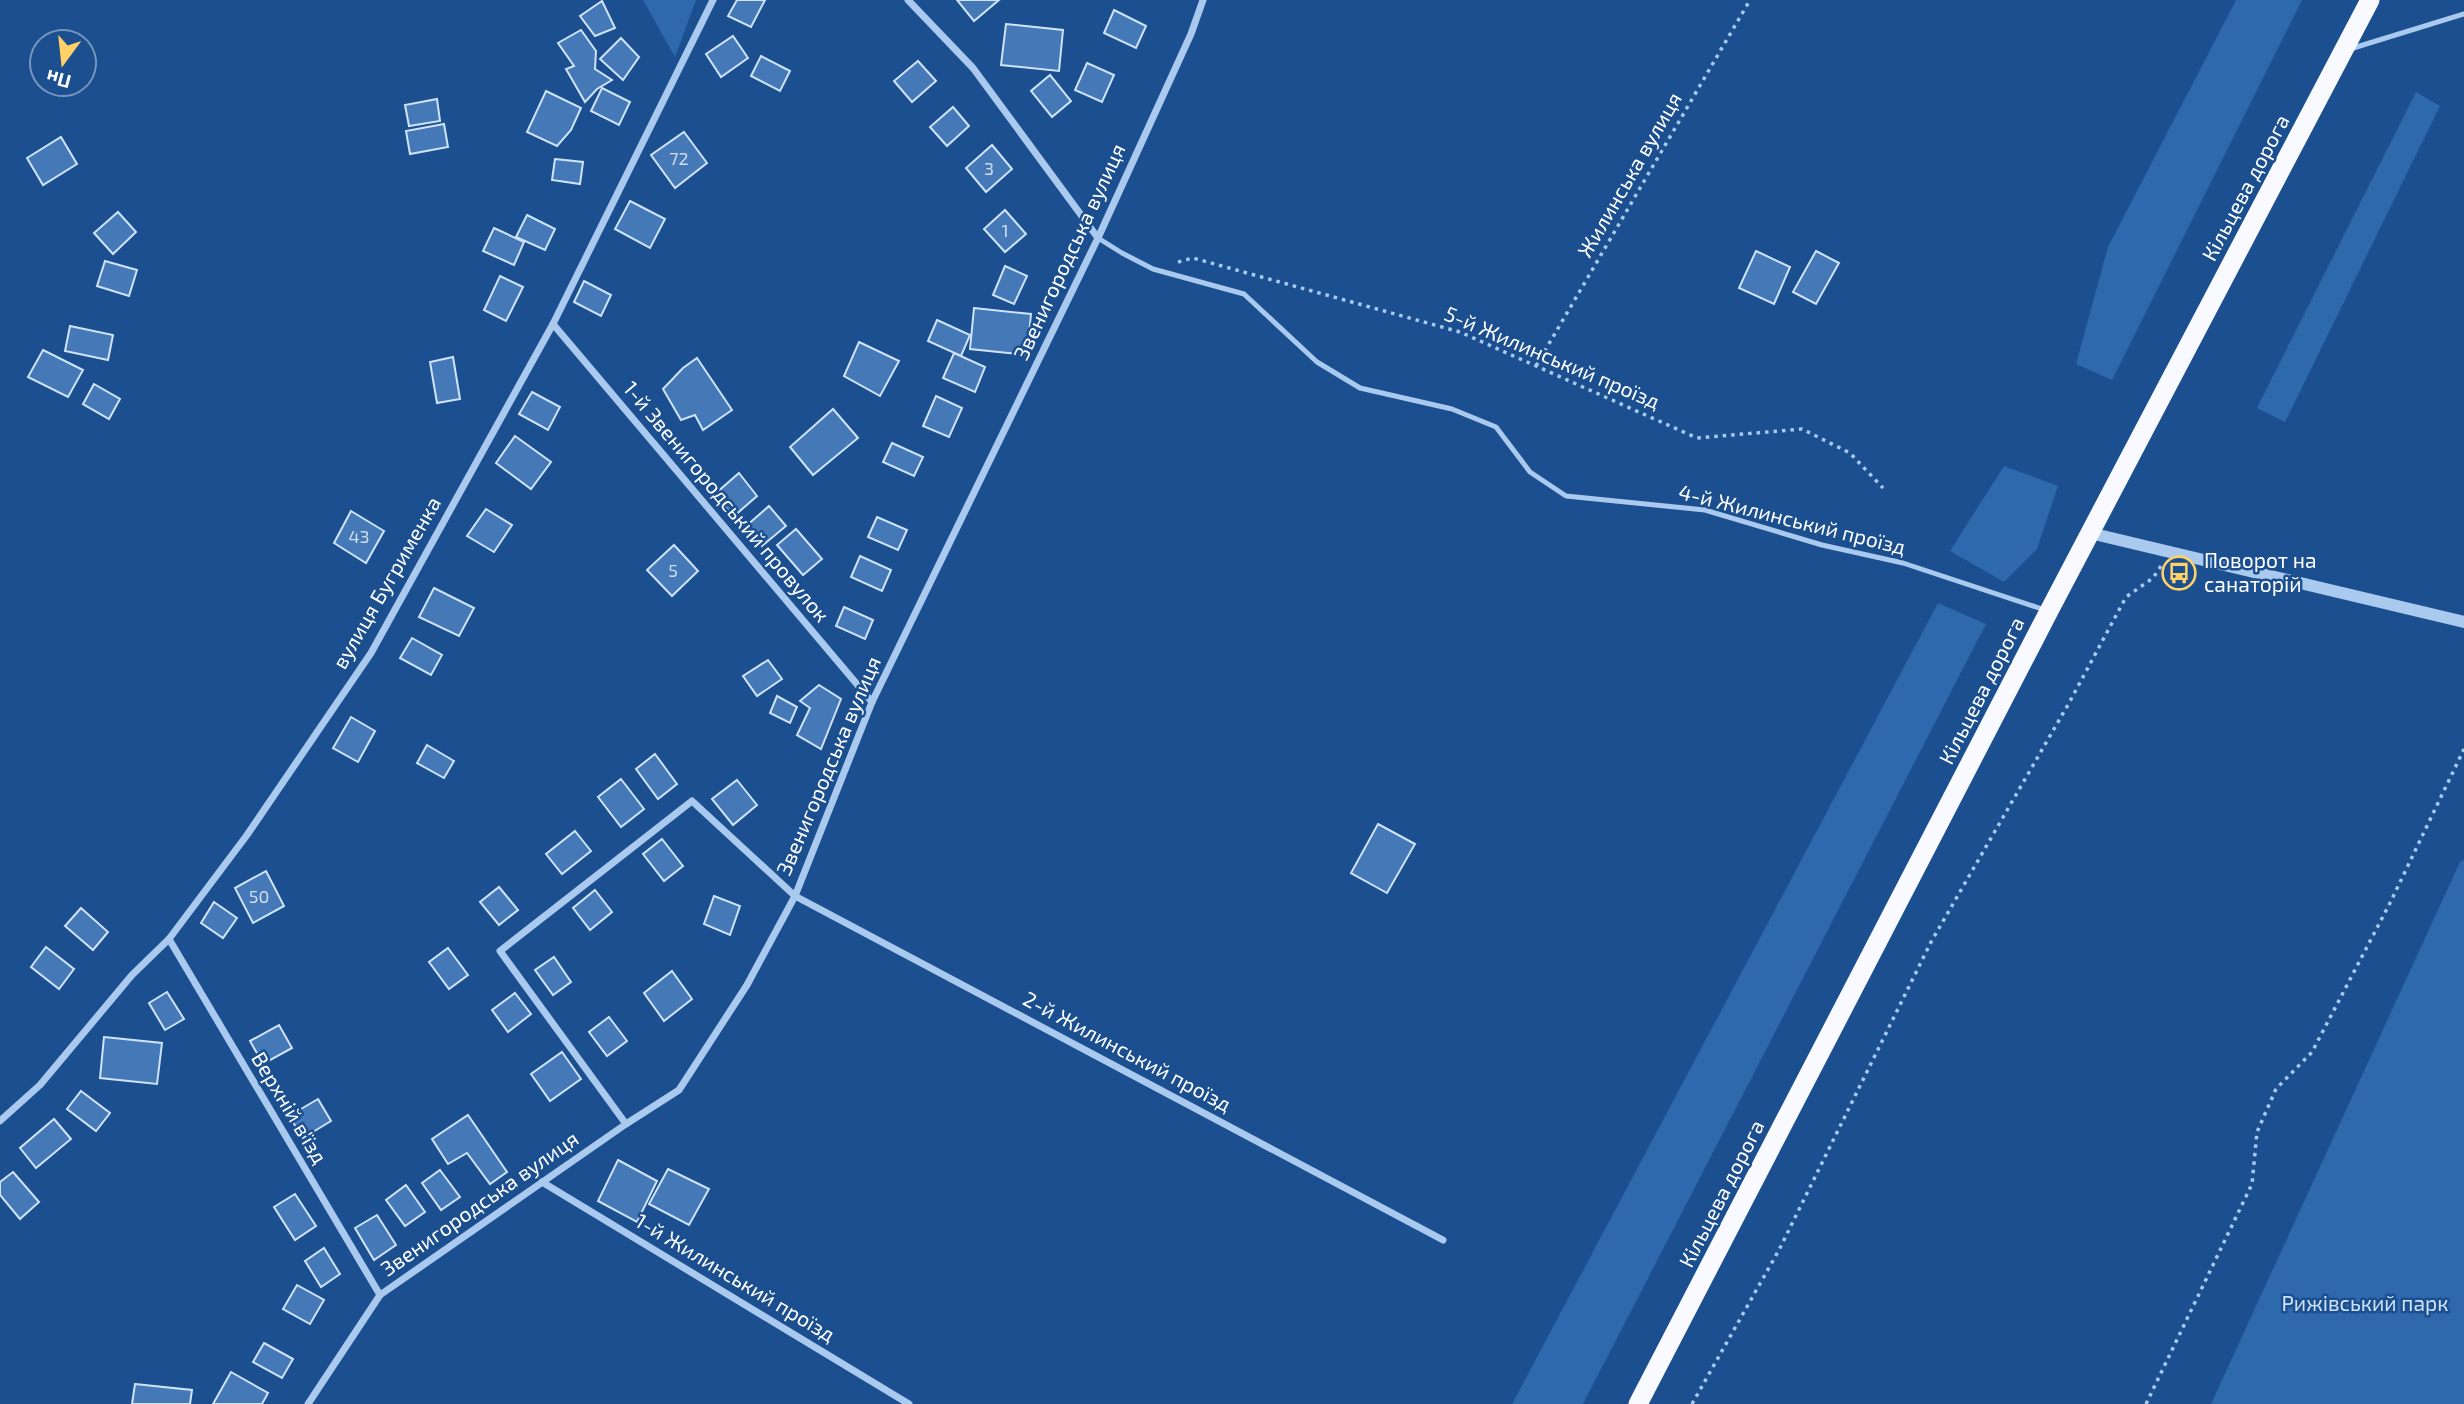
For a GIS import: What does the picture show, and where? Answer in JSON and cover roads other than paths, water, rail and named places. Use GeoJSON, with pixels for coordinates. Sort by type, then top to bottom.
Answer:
{"type":"FeatureCollection","features":[{"type":"Feature","properties":{"kind":"highway","name":"Кільцева дорога"},"geometry":{"type":"LineString","coordinates":[[1639,1404],[2049,611],[2370,0]]}},
{"type":"Feature","properties":{"kind":"street","name":"вулиця Бугрименка"},"geometry":{"type":"LineString","coordinates":[[0,1121],[40,1085],[132,975],[169,939],[247,835],[370,653],[553,324],[713,0]]}},
{"type":"Feature","properties":{"kind":"street"},"geometry":{"type":"LineString","coordinates":[[908,0],[973,68],[1098,238]]}},
{"type":"Feature","properties":{"kind":"street","name":"Звенигородська вулиця"},"geometry":{"type":"LineString","coordinates":[[308,1404],[380,1295],[679,1090],[747,985],[795,896],[872,702],[1098,238],[1191,34],[1203,0]]}},
{"type":"Feature","properties":{"kind":"street","name":"1-й Звенигородський провулок"},"geometry":{"type":"LineString","coordinates":[[553,324],[872,702]]}},
{"type":"Feature","properties":{"kind":"street"},"geometry":{"type":"LineString","coordinates":[[2090,533],[2464,622]]}},
{"type":"Feature","properties":{"kind":"street","name":"2-й Жилинський проїзд"},"geometry":{"type":"LineString","coordinates":[[626,1124],[500,951],[692,801],[795,896],[1443,1240]]}},
{"type":"Feature","properties":{"kind":"street","name":"Верхній в'їзд"},"geometry":{"type":"LineString","coordinates":[[169,939],[380,1295]]}},
{"type":"Feature","properties":{"kind":"street","name":"1-й Жилинський проїзд"},"geometry":{"type":"LineString","coordinates":[[542,1182],[909,1404]]}},
{"type":"Feature","properties":{"kind":"lane"},"geometry":{"type":"LineString","coordinates":[[2343,51],[2464,14]]}},
{"type":"Feature","properties":{"kind":"lane","name":"4-й Жилинський проїзд"},"geometry":{"type":"LineString","coordinates":[[1098,238],[1153,269],[1244,294],[1317,362],[1360,388],[1451,409],[1496,427],[1530,472],[1566,496],[1705,510],[1822,545],[1903,563],[2049,611]]}},
{"type":"Feature","properties":{"kind":"place","name":"Поворот на санаторій"},"geometry":{"type":"Point","coordinates":[2179,573]}},
{"type":"Feature","properties":{"kind":"park label","name":"Рижівський парк"},"geometry":{"type":"Point","coordinates":[2365,1304]}}]}
